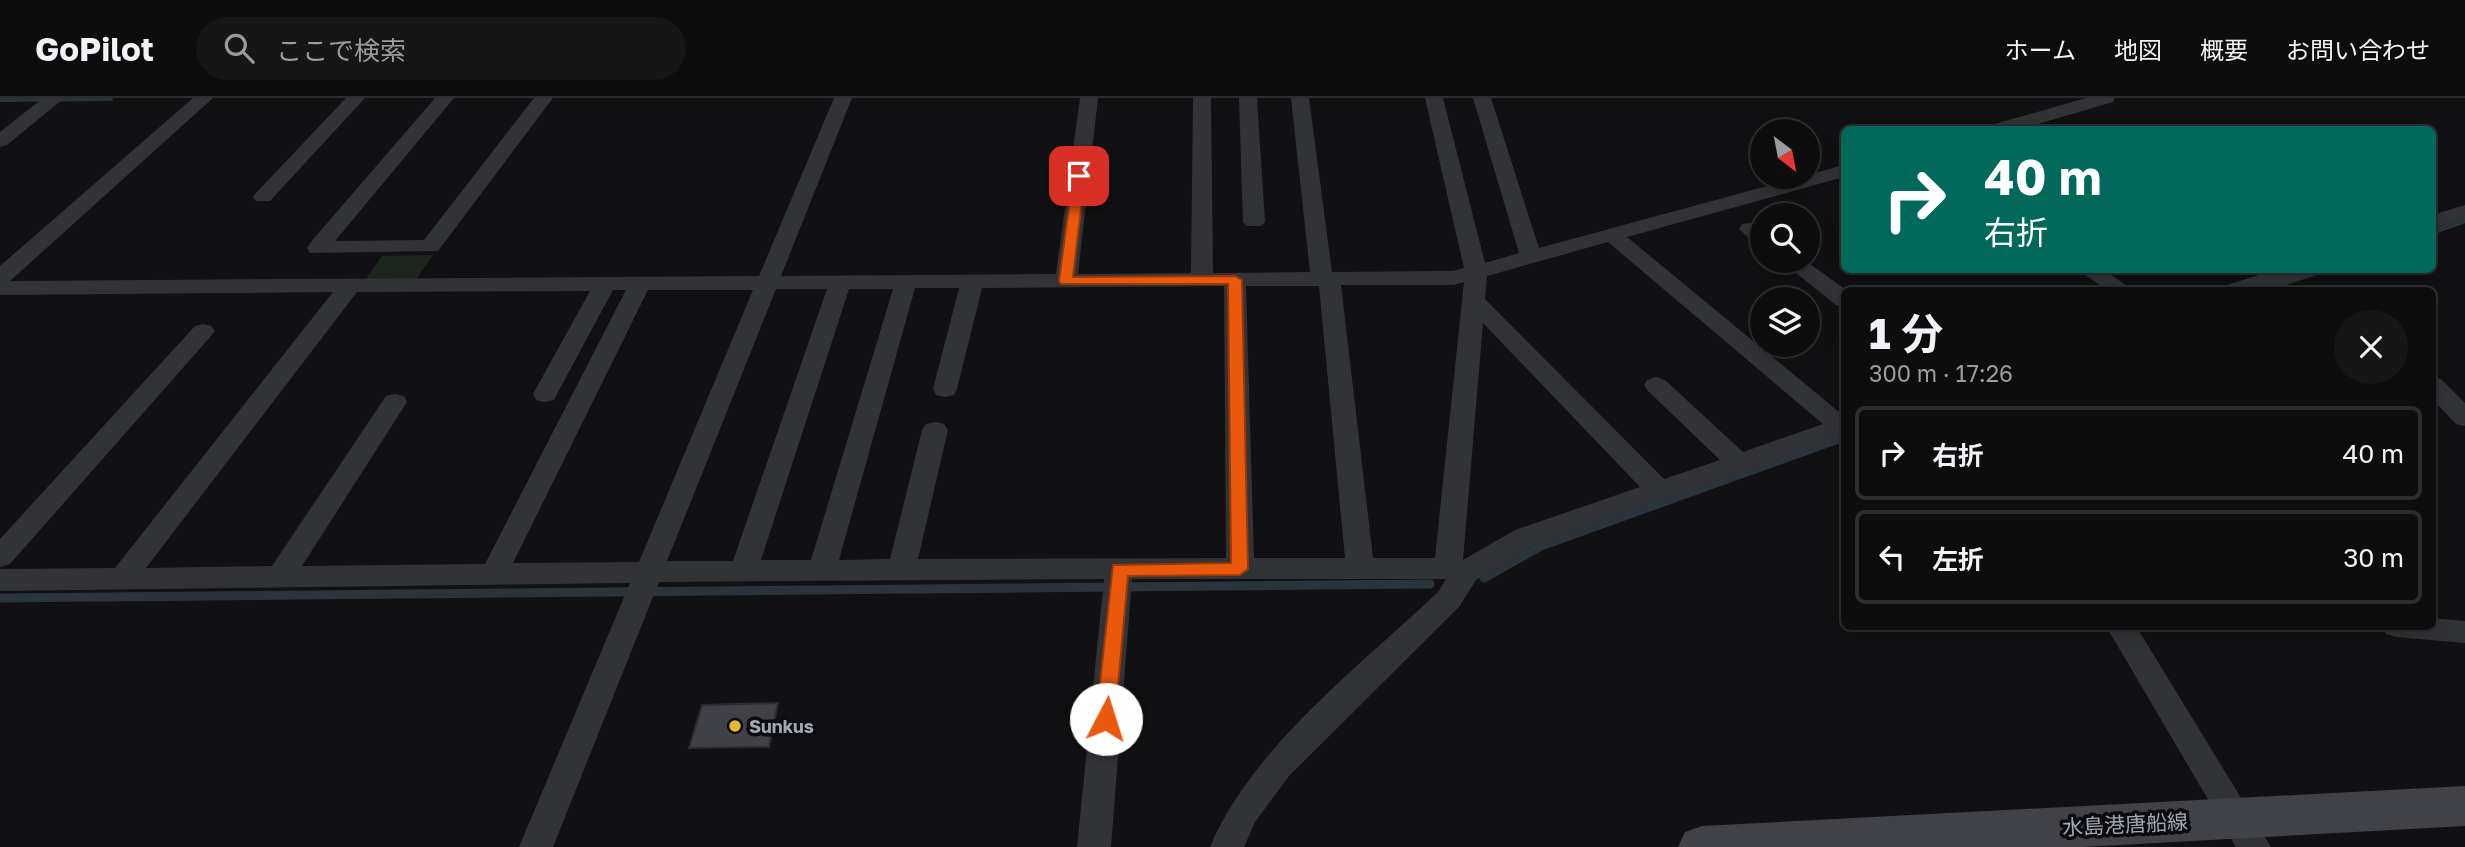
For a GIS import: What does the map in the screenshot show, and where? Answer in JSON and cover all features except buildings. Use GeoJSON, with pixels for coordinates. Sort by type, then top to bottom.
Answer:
{"type":"FeatureCollection","features":[{"type":"Feature","properties":{"kind":"main road","name":"水島港唐船線"},"geometry":{"type":"LineString","coordinates":[[1702,847],[2246,833],[2465,806]]}},
{"type":"Feature","properties":{"kind":"street"},"geometry":{"type":"LineString","coordinates":[[264,197],[356,98]]}},
{"type":"Feature","properties":{"kind":"street"},"geometry":{"type":"LineString","coordinates":[[444,98],[318,248],[430,246],[544,98]]}},
{"type":"Feature","properties":{"kind":"street"},"geometry":{"type":"LineString","coordinates":[[536,847],[843,98]]}},
{"type":"Feature","properties":{"kind":"street"},"geometry":{"type":"LineString","coordinates":[[1066,281],[1089,98]]}},
{"type":"Feature","properties":{"kind":"street"},"geometry":{"type":"LineString","coordinates":[[1202,98],[1202,280]]}},
{"type":"Feature","properties":{"kind":"street"},"geometry":{"type":"LineString","coordinates":[[1248,98],[1254,222]]}},
{"type":"Feature","properties":{"kind":"street"},"geometry":{"type":"LineString","coordinates":[[1300,98],[1360,568]]}},
{"type":"Feature","properties":{"kind":"street"},"geometry":{"type":"LineString","coordinates":[[1227,847],[1233,830],[1252,798],[1283,761],[1347,695],[1450,599],[1455,572],[1476,272],[1434,98]]}},
{"type":"Feature","properties":{"kind":"street"},"geometry":{"type":"LineString","coordinates":[[1482,98],[1531,258]]}},
{"type":"Feature","properties":{"kind":"street"},"geometry":{"type":"LineString","coordinates":[[2009,126],[2106,98]]}},
{"type":"Feature","properties":{"kind":"street"},"geometry":{"type":"LineString","coordinates":[[0,141],[53,99]]}},
{"type":"Feature","properties":{"kind":"street"},"geometry":{"type":"LineString","coordinates":[[0,278],[203,99]]}},
{"type":"Feature","properties":{"kind":"street"},"geometry":{"type":"LineString","coordinates":[[0,288],[1454,278],[1841,172]]}},
{"type":"Feature","properties":{"kind":"street"},"geometry":{"type":"LineString","coordinates":[[2436,221],[2465,211]]}},
{"type":"Feature","properties":{"kind":"street"},"geometry":{"type":"LineString","coordinates":[[1612,235],[1841,425]]}},
{"type":"Feature","properties":{"kind":"street"},"geometry":{"type":"LineString","coordinates":[[1808,273],[1841,298]]}},
{"type":"Feature","properties":{"kind":"street"},"geometry":{"type":"LineString","coordinates":[[2094,273],[2117,287]]}},
{"type":"Feature","properties":{"kind":"street"},"geometry":{"type":"LineString","coordinates":[[2244,287],[2287,273]]}},
{"type":"Feature","properties":{"kind":"street"},"geometry":{"type":"LineString","coordinates":[[1235,280],[1240,569]]}},
{"type":"Feature","properties":{"kind":"street"},"geometry":{"type":"LineString","coordinates":[[822,570],[906,282]]}},
{"type":"Feature","properties":{"kind":"street"},"geometry":{"type":"LineString","coordinates":[[945,389],[972,282]]}},
{"type":"Feature","properties":{"kind":"street"},"geometry":{"type":"LineString","coordinates":[[743,572],[840,283]]}},
{"type":"Feature","properties":{"kind":"street"},"geometry":{"type":"LineString","coordinates":[[545,394],[605,284]]}},
{"type":"Feature","properties":{"kind":"street"},"geometry":{"type":"LineString","coordinates":[[494,574],[640,284]]}},
{"type":"Feature","properties":{"kind":"street"},"geometry":{"type":"LineString","coordinates":[[122,579],[350,286]]}},
{"type":"Feature","properties":{"kind":"street"},"geometry":{"type":"LineString","coordinates":[[1474,301],[1659,490]]}},
{"type":"Feature","properties":{"kind":"street"},"geometry":{"type":"LineString","coordinates":[[0,557],[203,331]]}},
{"type":"Feature","properties":{"kind":"street"},"geometry":{"type":"LineString","coordinates":[[1656,385],[1739,463]]}},
{"type":"Feature","properties":{"kind":"street"},"geometry":{"type":"LineString","coordinates":[[2436,388],[2465,418]]}},
{"type":"Feature","properties":{"kind":"street"},"geometry":{"type":"LineString","coordinates":[[280,577],[395,402]]}},
{"type":"Feature","properties":{"kind":"street"},"geometry":{"type":"LineString","coordinates":[[0,580],[494,574],[645,584],[743,572],[822,570],[901,570],[1118,581],[1240,569],[1360,568],[1455,572],[1525,537],[1841,428]]}},
{"type":"Feature","properties":{"kind":"street"},"geometry":{"type":"LineString","coordinates":[[901,570],[935,430]]}},
{"type":"Feature","properties":{"kind":"street"},"geometry":{"type":"LineString","coordinates":[[1094,847],[1118,581]]}},
{"type":"Feature","properties":{"kind":"street"},"geometry":{"type":"LineString","coordinates":[[2436,629],[2465,632]]}},
{"type":"Feature","properties":{"kind":"street"},"geometry":{"type":"LineString","coordinates":[[2122,630],[2246,833]]}},
{"type":"Feature","properties":{"kind":"shaded area"},"geometry":{"type":"Polygon","coordinates":[[[433,255],[415,281],[363,283],[382,256],[433,255]]]}},
{"type":"Feature","properties":{"kind":"waterway"},"geometry":{"type":"LineString","coordinates":[[0,99],[110,98]]}},
{"type":"Feature","properties":{"kind":"waterway"},"geometry":{"type":"LineString","coordinates":[[2436,231],[2465,220]]}},
{"type":"Feature","properties":{"kind":"waterway"},"geometry":{"type":"LineString","coordinates":[[2270,287],[2314,273]]}},
{"type":"Feature","properties":{"kind":"waterway"},"geometry":{"type":"LineString","coordinates":[[1484,578],[1541,546],[1841,438]]}},
{"type":"Feature","properties":{"kind":"waterway"},"geometry":{"type":"LineString","coordinates":[[0,598],[1430,584]]}},
{"type":"Feature","properties":{"kind":"place","name":"Sunkus"},"geometry":{"type":"Point","coordinates":[735,726]}},
{"type":"Feature","properties":{"kind":"route"},"geometry":{"type":"LineString","coordinates":[[1079,176],[1066,281],[1235,280],[1240,569],[1119,570],[1106,719]]}}]}
